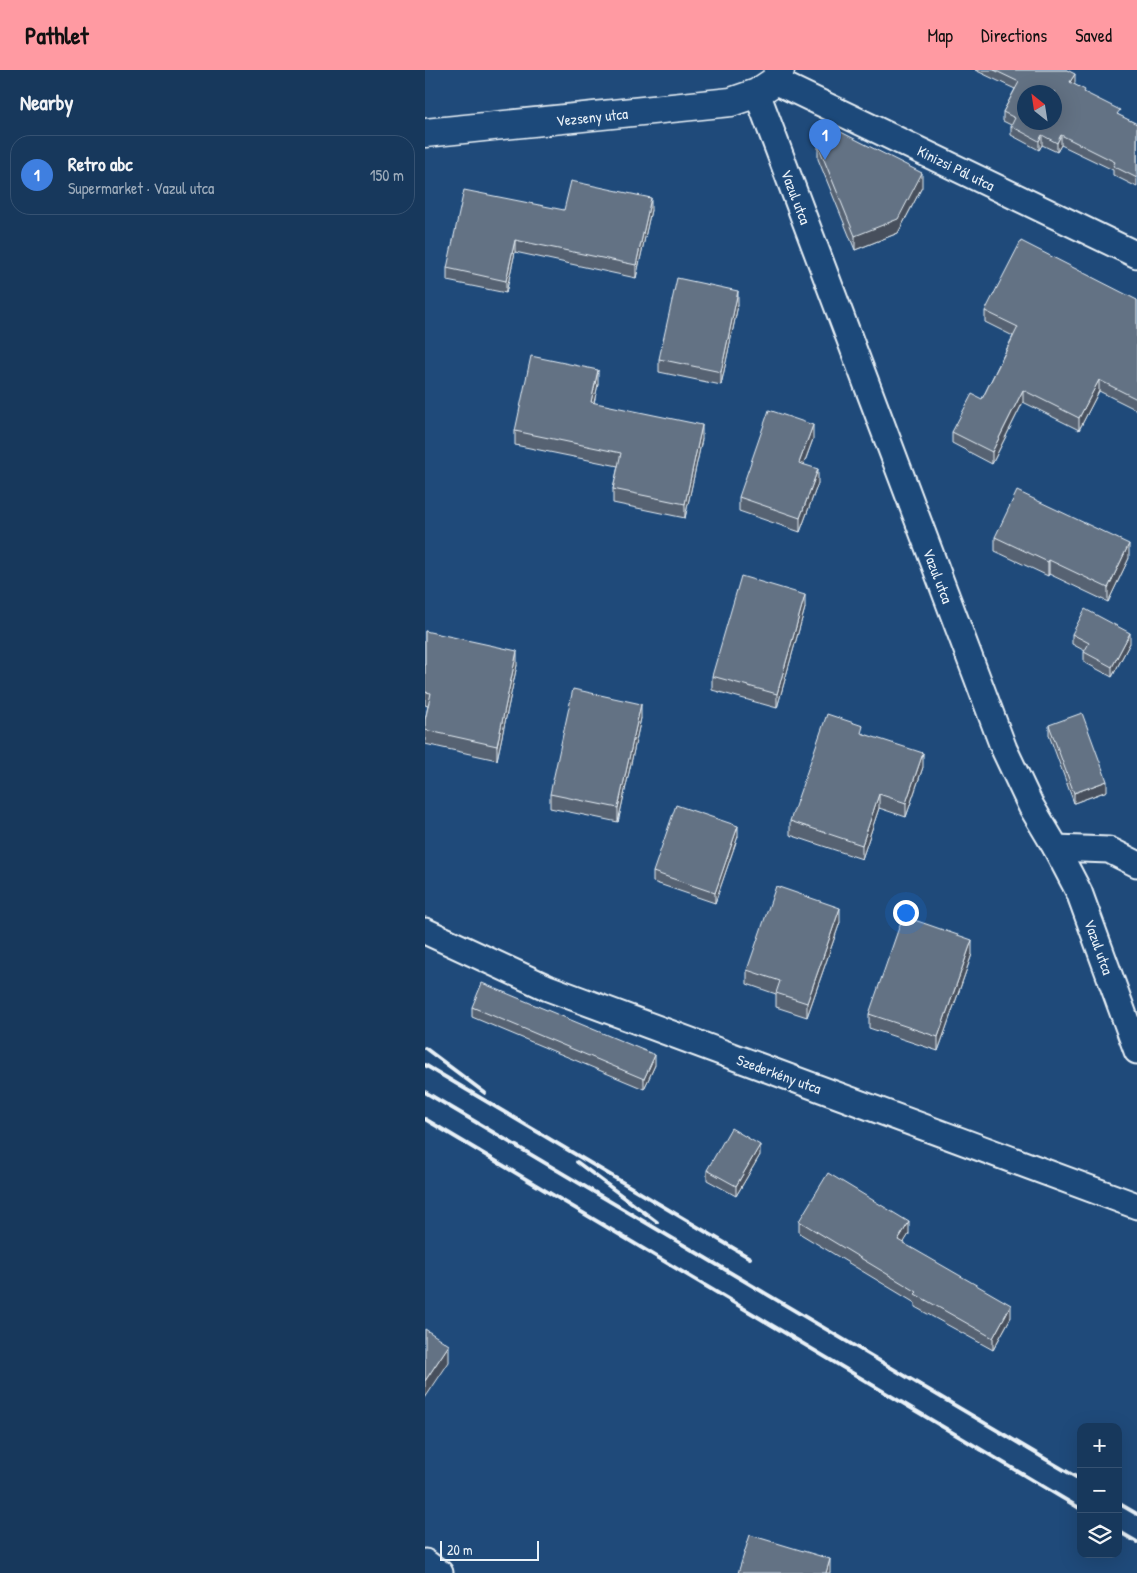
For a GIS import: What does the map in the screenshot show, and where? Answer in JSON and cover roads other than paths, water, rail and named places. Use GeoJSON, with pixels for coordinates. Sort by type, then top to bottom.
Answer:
{"type":"FeatureCollection","features":[{"type":"Feature","properties":{"kind":"street","name":"Vezseny utca"},"geometry":{"type":"LineString","coordinates":[[425,134],[731,102],[771,81]]}},
{"type":"Feature","properties":{"kind":"street","name":"Kinizsi Pál utca"},"geometry":{"type":"LineString","coordinates":[[771,81],[1137,255]]}},
{"type":"Feature","properties":{"kind":"street","name":"Vazul utca"},"geometry":{"type":"LineString","coordinates":[[771,81],[1003,749],[1031,806],[1079,892],[1137,1051]]}},
{"type":"Feature","properties":{"kind":"street"},"geometry":{"type":"LineString","coordinates":[[1056,848],[1109,850],[1137,864]]}},
{"type":"Feature","properties":{"kind":"street","name":"Szederkény utca"},"geometry":{"type":"LineString","coordinates":[[425,931],[548,988],[1137,1206]]}},
{"type":"Feature","properties":{"kind":"street"},"geometry":{"type":"LineString","coordinates":[[425,1562],[440,1573]]}},
{"type":"Feature","properties":{"kind":"railway"},"geometry":{"type":"LineString","coordinates":[[425,1048],[485,1093]]}},
{"type":"Feature","properties":{"kind":"railway"},"geometry":{"type":"LineString","coordinates":[[425,1065],[750,1258]]}},
{"type":"Feature","properties":{"kind":"railway"},"geometry":{"type":"LineString","coordinates":[[425,1092],[1077,1478]]}},
{"type":"Feature","properties":{"kind":"railway"},"geometry":{"type":"LineString","coordinates":[[425,1119],[1077,1507]]}},
{"type":"Feature","properties":{"kind":"railway"},"geometry":{"type":"LineString","coordinates":[[577,1162],[657,1222]]}},
{"type":"Feature","properties":{"kind":"railway"},"geometry":{"type":"LineString","coordinates":[[1122,1505],[1137,1514]]}},
{"type":"Feature","properties":{"kind":"railway"},"geometry":{"type":"LineString","coordinates":[[1122,1533],[1137,1542]]}},
{"type":"Feature","properties":{"kind":"place","name":"Retro abc"},"geometry":{"type":"Point","coordinates":[825,160]}}]}
